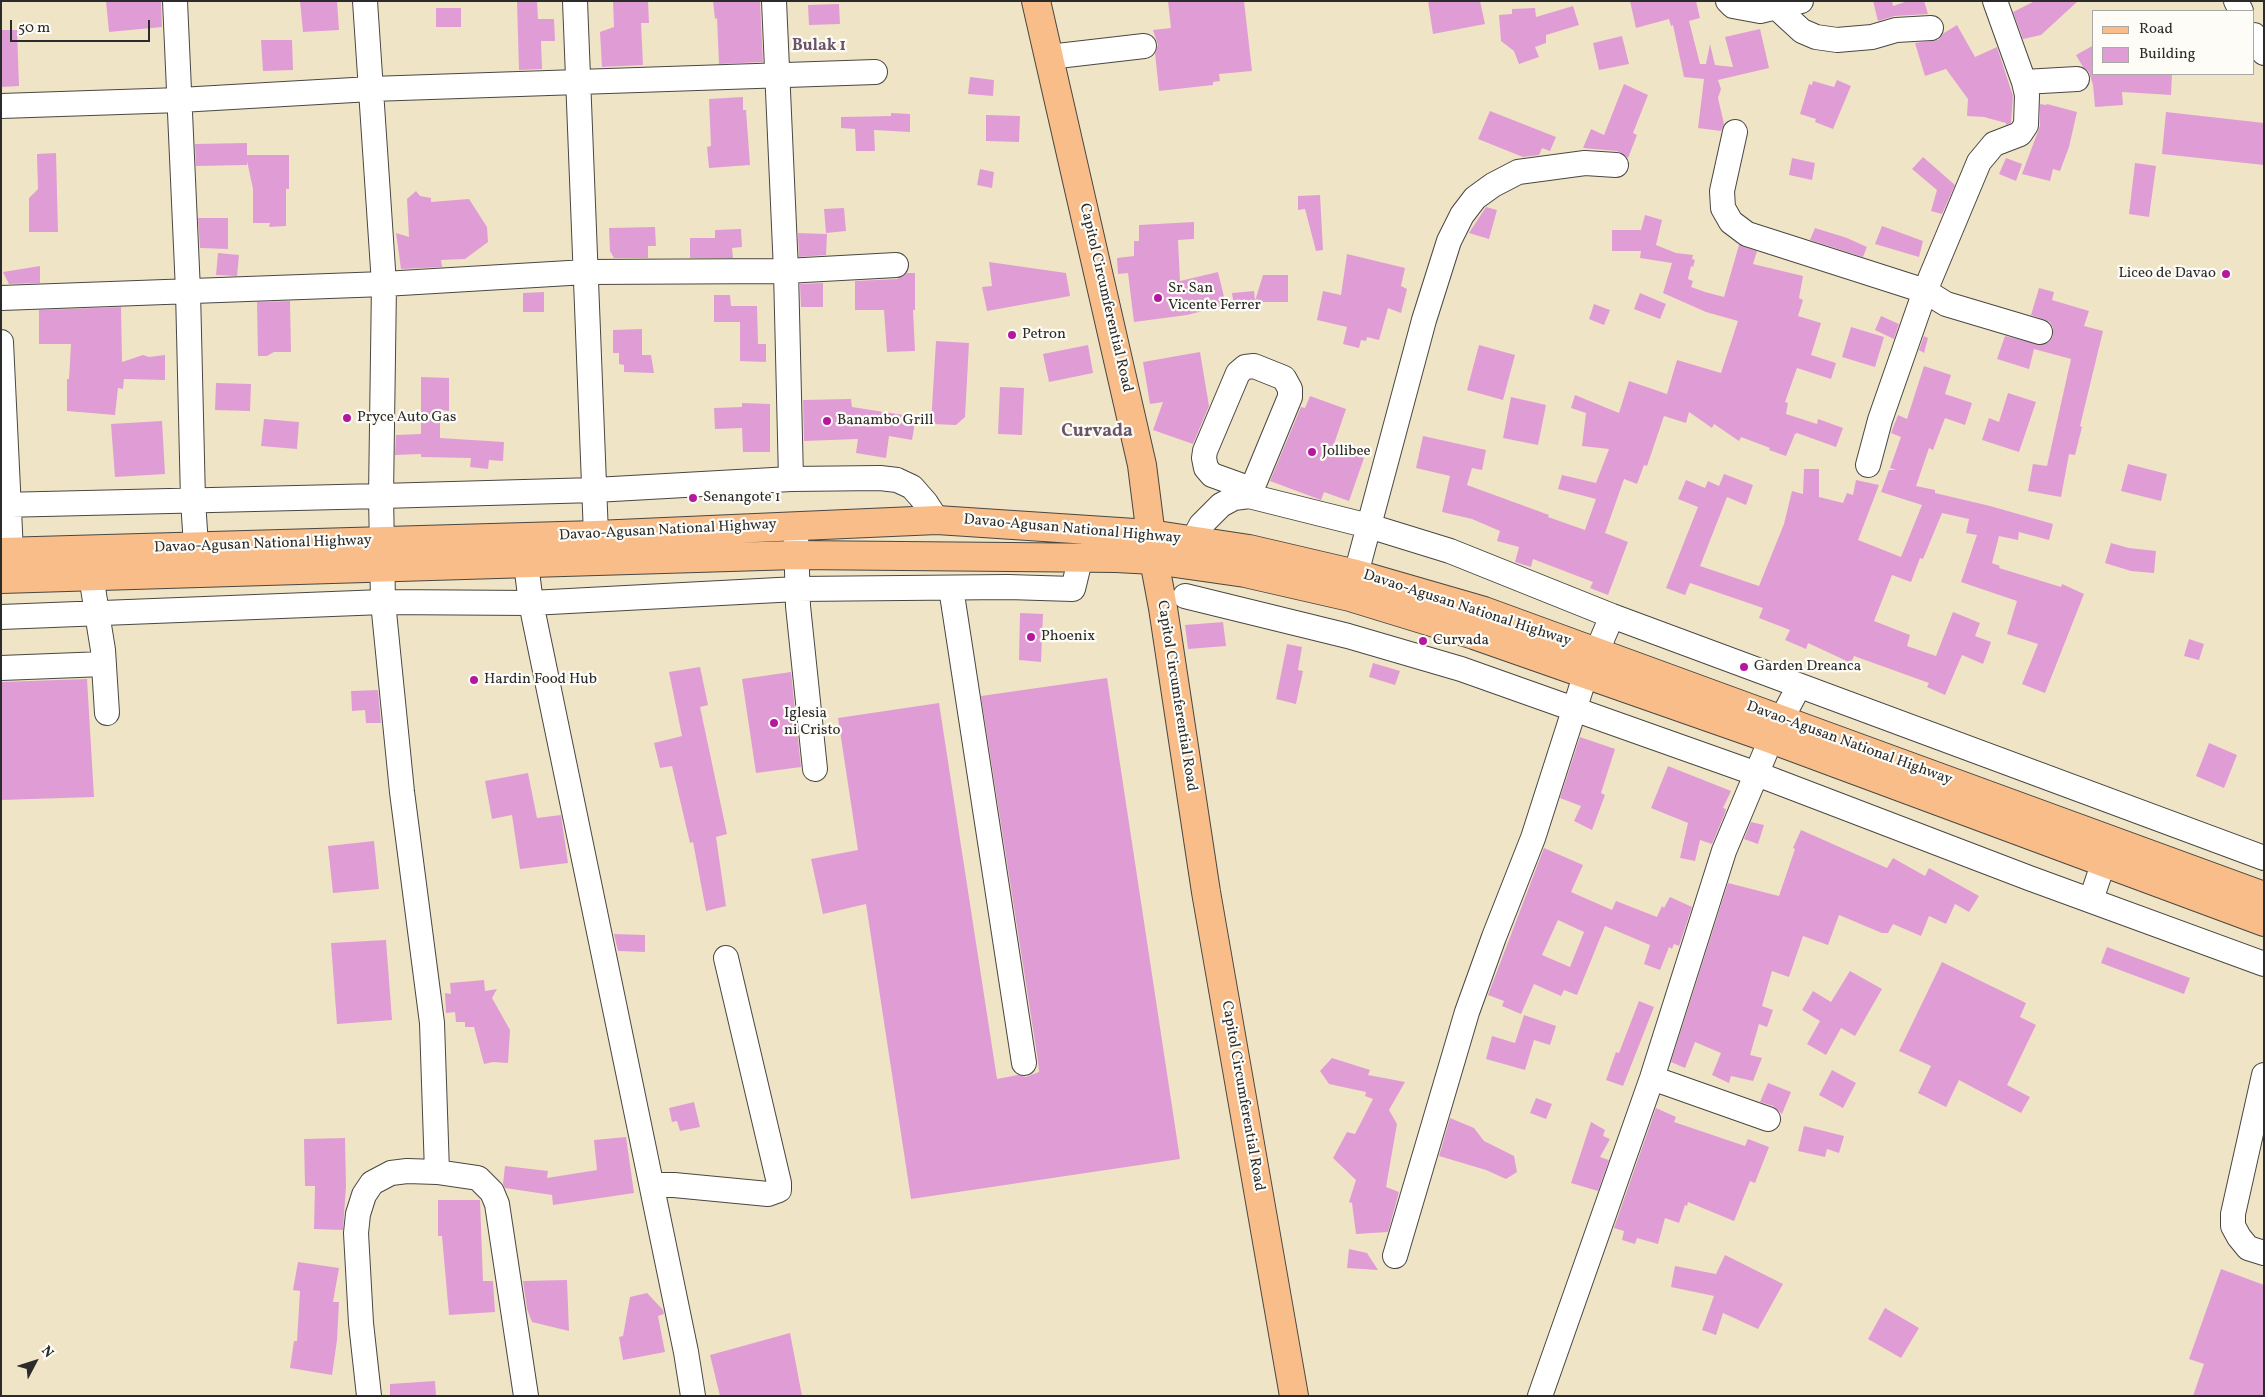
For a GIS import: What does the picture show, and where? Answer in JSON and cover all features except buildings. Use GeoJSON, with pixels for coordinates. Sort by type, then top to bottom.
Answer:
{"type":"FeatureCollection","features":[{"type":"Feature","properties":{"kind":"main road","name":"Capitol Circumferential Road"},"geometry":{"type":"LineString","coordinates":[[1036,1],[1136,433],[1206,892],[1294,1396]]}},
{"type":"Feature","properties":{"kind":"main road","name":"Davao-Agusan National Highway"},"geometry":{"type":"LineString","coordinates":[[6,552],[596,535],[937,520],[1152,547],[1245,573],[1350,596],[1474,635],[1592,662]]}},
{"type":"Feature","properties":{"kind":"main road","name":"Davao-Agusan National Highway"},"geometry":{"type":"LineString","coordinates":[[1,579],[796,555],[1081,556],[1193,540],[1250,549],[1356,574],[1484,611],[1592,662],[2108,853],[2264,922]]}},
{"type":"Feature","properties":{"kind":"main road","name":"Davao-Agusan National Highway"},"geometry":{"type":"LineString","coordinates":[[2108,853],[2264,896]]}},
{"type":"Feature","properties":{"kind":"street"},"geometry":{"type":"LineString","coordinates":[[175,1],[188,291],[192,500],[196,546]]}},
{"type":"Feature","properties":{"kind":"street"},"geometry":{"type":"LineString","coordinates":[[365,1],[384,284],[381,496],[383,602],[402,792],[432,1023],[437,1172]]}},
{"type":"Feature","properties":{"kind":"street"},"geometry":{"type":"LineString","coordinates":[[575,1],[596,535]]}},
{"type":"Feature","properties":{"kind":"street"},"geometry":{"type":"LineString","coordinates":[[774,1],[786,271],[791,479]]}},
{"type":"Feature","properties":{"kind":"street"},"geometry":{"type":"LineString","coordinates":[[1728,1],[1733,6],[1760,11],[1801,1]]}},
{"type":"Feature","properties":{"kind":"street"},"geometry":{"type":"LineString","coordinates":[[1868,465],[1880,420],[1926,291],[1979,162],[1994,144],[2020,134],[2026,125],[2027,95],[2024,82],[1995,1]]}},
{"type":"Feature","properties":{"kind":"street"},"geometry":{"type":"LineString","coordinates":[[1777,8],[1802,31],[1816,37],[1837,40],[1872,37],[1896,30],[1932,28]]}},
{"type":"Feature","properties":{"kind":"street"},"geometry":{"type":"LineString","coordinates":[[2255,37],[2264,53]]}},
{"type":"Feature","properties":{"kind":"street"},"geometry":{"type":"LineString","coordinates":[[1049,57],[1144,46]]}},
{"type":"Feature","properties":{"kind":"street"},"geometry":{"type":"LineString","coordinates":[[1,106],[180,100],[371,89],[875,72]]}},
{"type":"Feature","properties":{"kind":"street"},"geometry":{"type":"LineString","coordinates":[[2024,82],[2077,79]]}},
{"type":"Feature","properties":{"kind":"street"},"geometry":{"type":"LineString","coordinates":[[1735,132],[1722,191],[1723,208],[1731,222],[1747,234],[1926,291],[1946,304],[2040,332]]}},
{"type":"Feature","properties":{"kind":"street"},"geometry":{"type":"LineString","coordinates":[[1356,574],[1424,320],[1449,241],[1462,215],[1481,194],[1493,185],[1518,172],[1585,163],[1616,165]]}},
{"type":"Feature","properties":{"kind":"street"},"geometry":{"type":"LineString","coordinates":[[1,298],[384,284],[586,272],[786,271],[896,266]]}},
{"type":"Feature","properties":{"kind":"street"},"geometry":{"type":"LineString","coordinates":[[1,342],[6,552]]}},
{"type":"Feature","properties":{"kind":"street"},"geometry":{"type":"LineString","coordinates":[[1193,540],[1201,525],[1221,505],[1250,492],[1290,397],[1290,389],[1284,378],[1254,366],[1245,367],[1238,373],[1205,451],[1206,468],[1212,476],[1250,492],[1450,551],[1612,616],[2264,858]]}},
{"type":"Feature","properties":{"kind":"street"},"geometry":{"type":"LineString","coordinates":[[5,505],[595,490],[791,479],[880,478],[898,480],[912,487],[926,502],[937,520]]}},
{"type":"Feature","properties":{"kind":"street"},"geometry":{"type":"LineString","coordinates":[[795,525],[797,589],[815,769]]}},
{"type":"Feature","properties":{"kind":"street"},"geometry":{"type":"LineString","coordinates":[[1007,556],[1008,587]]}},
{"type":"Feature","properties":{"kind":"street"},"geometry":{"type":"LineString","coordinates":[[1,617],[383,602],[531,603],[797,589],[1008,587],[1073,589],[1081,556]]}},
{"type":"Feature","properties":{"kind":"street"},"geometry":{"type":"LineString","coordinates":[[526,564],[531,603],[652,1185],[693,1396]]}},
{"type":"Feature","properties":{"kind":"street"},"geometry":{"type":"LineString","coordinates":[[1240,608],[1245,573]]}},
{"type":"Feature","properties":{"kind":"street"},"geometry":{"type":"LineString","coordinates":[[91,576],[104,664],[107,713]]}},
{"type":"Feature","properties":{"kind":"street"},"geometry":{"type":"LineString","coordinates":[[951,588],[1024,1063]]}},
{"type":"Feature","properties":{"kind":"street"},"geometry":{"type":"LineString","coordinates":[[1185,596],[1348,636],[1442,664],[1576,709],[1757,774],[2264,964]]}},
{"type":"Feature","properties":{"kind":"street"},"geometry":{"type":"LineString","coordinates":[[1395,1256],[1467,1012],[1533,838],[1592,662],[1612,616]]}},
{"type":"Feature","properties":{"kind":"street"},"geometry":{"type":"LineString","coordinates":[[1,668],[104,664]]}},
{"type":"Feature","properties":{"kind":"street"},"geometry":{"type":"LineString","coordinates":[[1540,1396],[1652,1078],[1708,896],[1724,851],[1776,729],[1799,686]]}},
{"type":"Feature","properties":{"kind":"street"},"geometry":{"type":"LineString","coordinates":[[2091,900],[2126,808]]}},
{"type":"Feature","properties":{"kind":"street"},"geometry":{"type":"LineString","coordinates":[[652,1185],[674,1185],[768,1194],[779,1190],[780,1183],[726,958]]}},
{"type":"Feature","properties":{"kind":"street"},"geometry":{"type":"LineString","coordinates":[[2264,1076],[2233,1214],[2233,1226],[2239,1237],[2248,1248],[2264,1253]]}},
{"type":"Feature","properties":{"kind":"street"},"geometry":{"type":"LineString","coordinates":[[1652,1078],[1768,1119]]}},
{"type":"Feature","properties":{"kind":"street"},"geometry":{"type":"LineString","coordinates":[[369,1396],[361,1323],[356,1233],[358,1214],[364,1195],[372,1183],[391,1173],[437,1172],[478,1178],[492,1192],[497,1204],[526,1396]]}},
{"type":"Feature","properties":{"kind":"place","name":"Liceo de Davao"},"geometry":{"type":"Point","coordinates":[2226,274]}},
{"type":"Feature","properties":{"kind":"place","name":"Sr. San Vicente Ferrer"},"geometry":{"type":"Point","coordinates":[1158,298]}},
{"type":"Feature","properties":{"kind":"place","name":"Petron"},"geometry":{"type":"Point","coordinates":[1012,335]}},
{"type":"Feature","properties":{"kind":"place","name":"Pryce Auto Gas"},"geometry":{"type":"Point","coordinates":[347,418]}},
{"type":"Feature","properties":{"kind":"place","name":"Banambo Grill"},"geometry":{"type":"Point","coordinates":[827,421]}},
{"type":"Feature","properties":{"kind":"place","name":"Jollibee"},"geometry":{"type":"Point","coordinates":[1312,452]}},
{"type":"Feature","properties":{"kind":"place","name":"Senangote 1"},"geometry":{"type":"Point","coordinates":[693,498]}},
{"type":"Feature","properties":{"kind":"place","name":"Phoenix"},"geometry":{"type":"Point","coordinates":[1031,637]}},
{"type":"Feature","properties":{"kind":"place","name":"Curvada"},"geometry":{"type":"Point","coordinates":[1423,641]}},
{"type":"Feature","properties":{"kind":"place","name":"Garden Dreanca"},"geometry":{"type":"Point","coordinates":[1744,667]}},
{"type":"Feature","properties":{"kind":"place","name":"Hardin Food Hub"},"geometry":{"type":"Point","coordinates":[474,680]}},
{"type":"Feature","properties":{"kind":"place","name":"Iglesia ni Cristo"},"geometry":{"type":"Point","coordinates":[774,723]}},
{"type":"Feature","properties":{"kind":"district","name":"Bulak 1"},"geometry":{"type":"Point","coordinates":[819,47]}},
{"type":"Feature","properties":{"kind":"district","name":"Curvada"},"geometry":{"type":"Point","coordinates":[1097,433]}}]}
